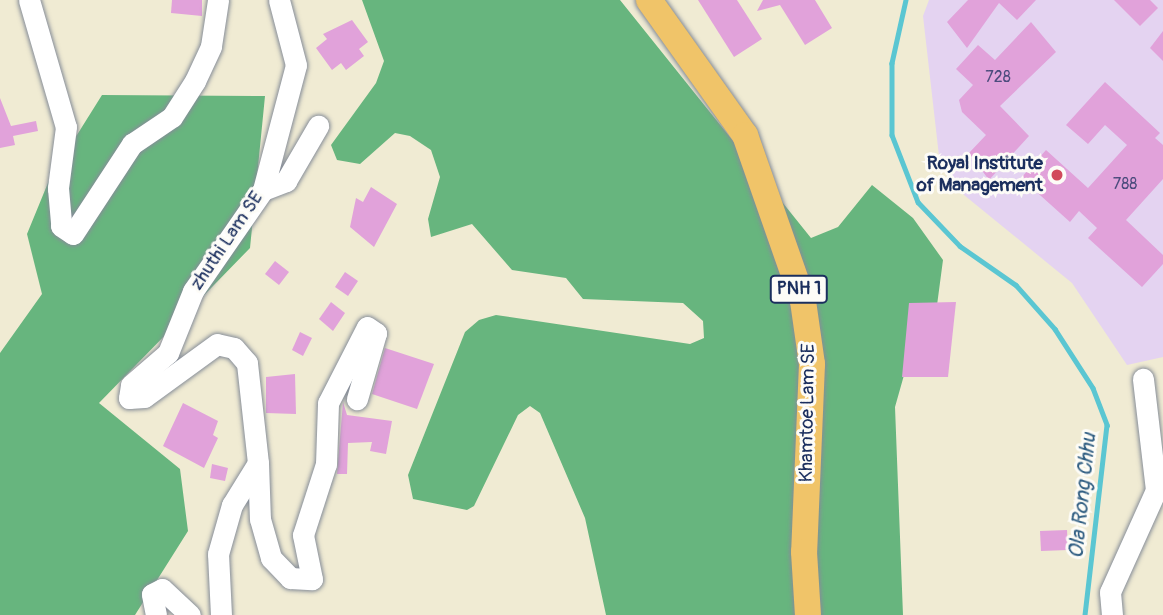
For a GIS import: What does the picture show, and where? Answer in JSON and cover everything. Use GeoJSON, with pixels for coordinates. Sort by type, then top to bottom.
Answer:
{"type":"FeatureCollection","features":[{"type":"Feature","properties":{"kind":"main road","name":"Khamtoe Lam SE"},"geometry":{"type":"LineString","coordinates":[[649,0],[744,135],[803,301],[812,364],[804,552],[808,615]]}},
{"type":"Feature","properties":{"kind":"street"},"geometry":{"type":"LineString","coordinates":[[29,0],[66,127],[58,188],[61,226],[73,234],[132,144],[172,117],[195,81],[211,46],[218,0]]}},
{"type":"Feature","properties":{"kind":"street","name":"zhuthi Lam SE"},"geometry":{"type":"LineString","coordinates":[[258,463],[247,363],[234,348],[217,344],[144,397],[129,398],[131,385],[168,354],[193,290],[263,190],[296,65],[279,0]]}},
{"type":"Feature","properties":{"kind":"street"},"geometry":{"type":"LineString","coordinates":[[263,190],[286,181],[318,126]]}},
{"type":"Feature","properties":{"kind":"street"},"geometry":{"type":"LineString","coordinates":[[258,463],[260,519],[271,558],[290,578],[312,579],[303,535],[326,464],[328,403],[367,327],[376,333],[357,399]]}},
{"type":"Feature","properties":{"kind":"street"},"geometry":{"type":"LineString","coordinates":[[1112,615],[1110,592],[1156,490],[1143,379]]}},
{"type":"Feature","properties":{"kind":"street"},"geometry":{"type":"LineString","coordinates":[[222,615],[218,554],[232,505],[258,463]]}},
{"type":"Feature","properties":{"kind":"street"},"geometry":{"type":"LineString","coordinates":[[156,615],[152,594],[162,589],[190,615]]}},
{"type":"Feature","properties":{"kind":"shaded area","name":"Royal Institute of Management"},"geometry":{"type":"Polygon","coordinates":[[[929,0],[1163,0],[1163,357],[1127,365],[1072,283],[964,195],[939,156],[923,16],[929,0]]]}},
{"type":"Feature","properties":{"kind":"green space"},"geometry":{"type":"Polygon","coordinates":[[[362,0],[620,0],[811,238],[838,227],[872,185],[913,218],[943,260],[932,343],[908,361],[895,407],[903,615],[606,615],[585,518],[540,413],[530,406],[518,415],[474,506],[467,510],[413,499],[408,475],[465,332],[479,320],[496,315],[690,344],[704,338],[703,321],[683,303],[583,299],[566,278],[512,270],[472,224],[431,237],[428,219],[440,177],[431,150],[410,136],[395,133],[360,164],[337,160],[331,145],[376,83],[384,61],[362,0]]]}},
{"type":"Feature","properties":{"kind":"green space"},"geometry":{"type":"Polygon","coordinates":[[[102,95],[265,96],[250,248],[99,403],[180,469],[188,531],[135,615],[0,615],[0,353],[42,294],[27,234],[50,178],[102,95]]]}},
{"type":"Feature","properties":{"kind":"building"},"geometry":{"type":"Polygon","coordinates":[[[172,0],[202,0],[202,16],[171,13],[172,0]]]}},
{"type":"Feature","properties":{"kind":"building"},"geometry":{"type":"Polygon","coordinates":[[[698,0],[737,0],[762,39],[734,57],[698,0]]]}},
{"type":"Feature","properties":{"kind":"building"},"geometry":{"type":"Polygon","coordinates":[[[763,0],[815,0],[832,28],[805,45],[780,5],[757,11],[763,0]]]}},
{"type":"Feature","properties":{"kind":"building"},"geometry":{"type":"Polygon","coordinates":[[[968,0],[1036,0],[1017,20],[999,3],[967,48],[947,22],[968,0]]]}},
{"type":"Feature","properties":{"kind":"building"},"geometry":{"type":"Polygon","coordinates":[[[1114,0],[1150,0],[1158,8],[1140,26],[1114,0]]]}},
{"type":"Feature","properties":{"kind":"building"},"geometry":{"type":"Polygon","coordinates":[[[352,20],[368,42],[359,49],[364,56],[346,70],[341,63],[332,70],[316,48],[327,39],[323,34],[352,20]]]}},
{"type":"Feature","properties":{"kind":"building"},"geometry":{"type":"Polygon","coordinates":[[[1031,22],[1056,52],[1000,106],[1029,136],[989,180],[969,153],[986,135],[962,112],[959,100],[973,85],[956,69],[978,45],[995,60],[1031,22]]]}},
{"type":"Feature","properties":{"kind":"building"},"geometry":{"type":"Polygon","coordinates":[[[1163,31],[1163,61],[1150,48],[1163,31]]]}},
{"type":"Feature","properties":{"kind":"building","name":"Royal Institute of Management"},"geometry":{"type":"Polygon","coordinates":[[[1105,82],[1160,133],[1155,138],[1163,145],[1163,179],[1126,220],[1163,255],[1163,264],[1142,287],[1088,238],[1097,228],[1079,211],[1070,222],[1021,178],[1046,150],[1088,188],[1127,145],[1105,125],[1088,144],[1066,125],[1105,82]]]}},
{"type":"Feature","properties":{"kind":"building"},"geometry":{"type":"Polygon","coordinates":[[[0,98],[11,126],[36,121],[38,131],[13,136],[15,145],[0,148],[0,98]]]}},
{"type":"Feature","properties":{"kind":"building"},"geometry":{"type":"Polygon","coordinates":[[[371,187],[397,204],[374,247],[350,227],[356,198],[363,202],[371,187]]]}},
{"type":"Feature","properties":{"kind":"building"},"geometry":{"type":"Polygon","coordinates":[[[275,261],[289,272],[279,285],[265,274],[275,261]]]}},
{"type":"Feature","properties":{"kind":"building"},"geometry":{"type":"Polygon","coordinates":[[[345,272],[358,281],[348,296],[335,287],[345,272]]]}},
{"type":"Feature","properties":{"kind":"building"},"geometry":{"type":"Polygon","coordinates":[[[331,302],[345,313],[333,331],[319,319],[331,302]]]}},
{"type":"Feature","properties":{"kind":"building"},"geometry":{"type":"Polygon","coordinates":[[[956,302],[948,377],[902,377],[909,303],[956,302]]]}},
{"type":"Feature","properties":{"kind":"building"},"geometry":{"type":"Polygon","coordinates":[[[300,332],[312,338],[303,356],[292,350],[300,332]]]}},
{"type":"Feature","properties":{"kind":"building"},"geometry":{"type":"Polygon","coordinates":[[[385,348],[434,364],[417,409],[372,394],[385,348]]]}},
{"type":"Feature","properties":{"kind":"building"},"geometry":{"type":"Polygon","coordinates":[[[295,374],[296,414],[266,413],[266,377],[295,374]]]}},
{"type":"Feature","properties":{"kind":"building"},"geometry":{"type":"Polygon","coordinates":[[[343,402],[347,415],[392,421],[386,454],[370,451],[372,442],[348,443],[347,474],[337,474],[343,402]]]}},
{"type":"Feature","properties":{"kind":"building"},"geometry":{"type":"Polygon","coordinates":[[[183,403],[218,421],[213,435],[218,438],[204,468],[163,446],[183,403]]]}},
{"type":"Feature","properties":{"kind":"building"},"geometry":{"type":"Polygon","coordinates":[[[212,464],[228,468],[225,481],[210,478],[212,464]]]}},
{"type":"Feature","properties":{"kind":"building"},"geometry":{"type":"Polygon","coordinates":[[[1067,530],[1068,550],[1041,551],[1040,531],[1067,530]]]}},
{"type":"Feature","properties":{"kind":"waterway","name":"Ola Rong Chhu"},"geometry":{"type":"LineString","coordinates":[[906,0],[892,63],[892,135],[918,202],[960,246],[1016,285],[1055,329],[1093,388],[1107,425],[1085,615]]}},
{"type":"Feature","properties":{"kind":"place","name":"Royal Institute of Management"},"geometry":{"type":"Point","coordinates":[1057,175]}}]}
